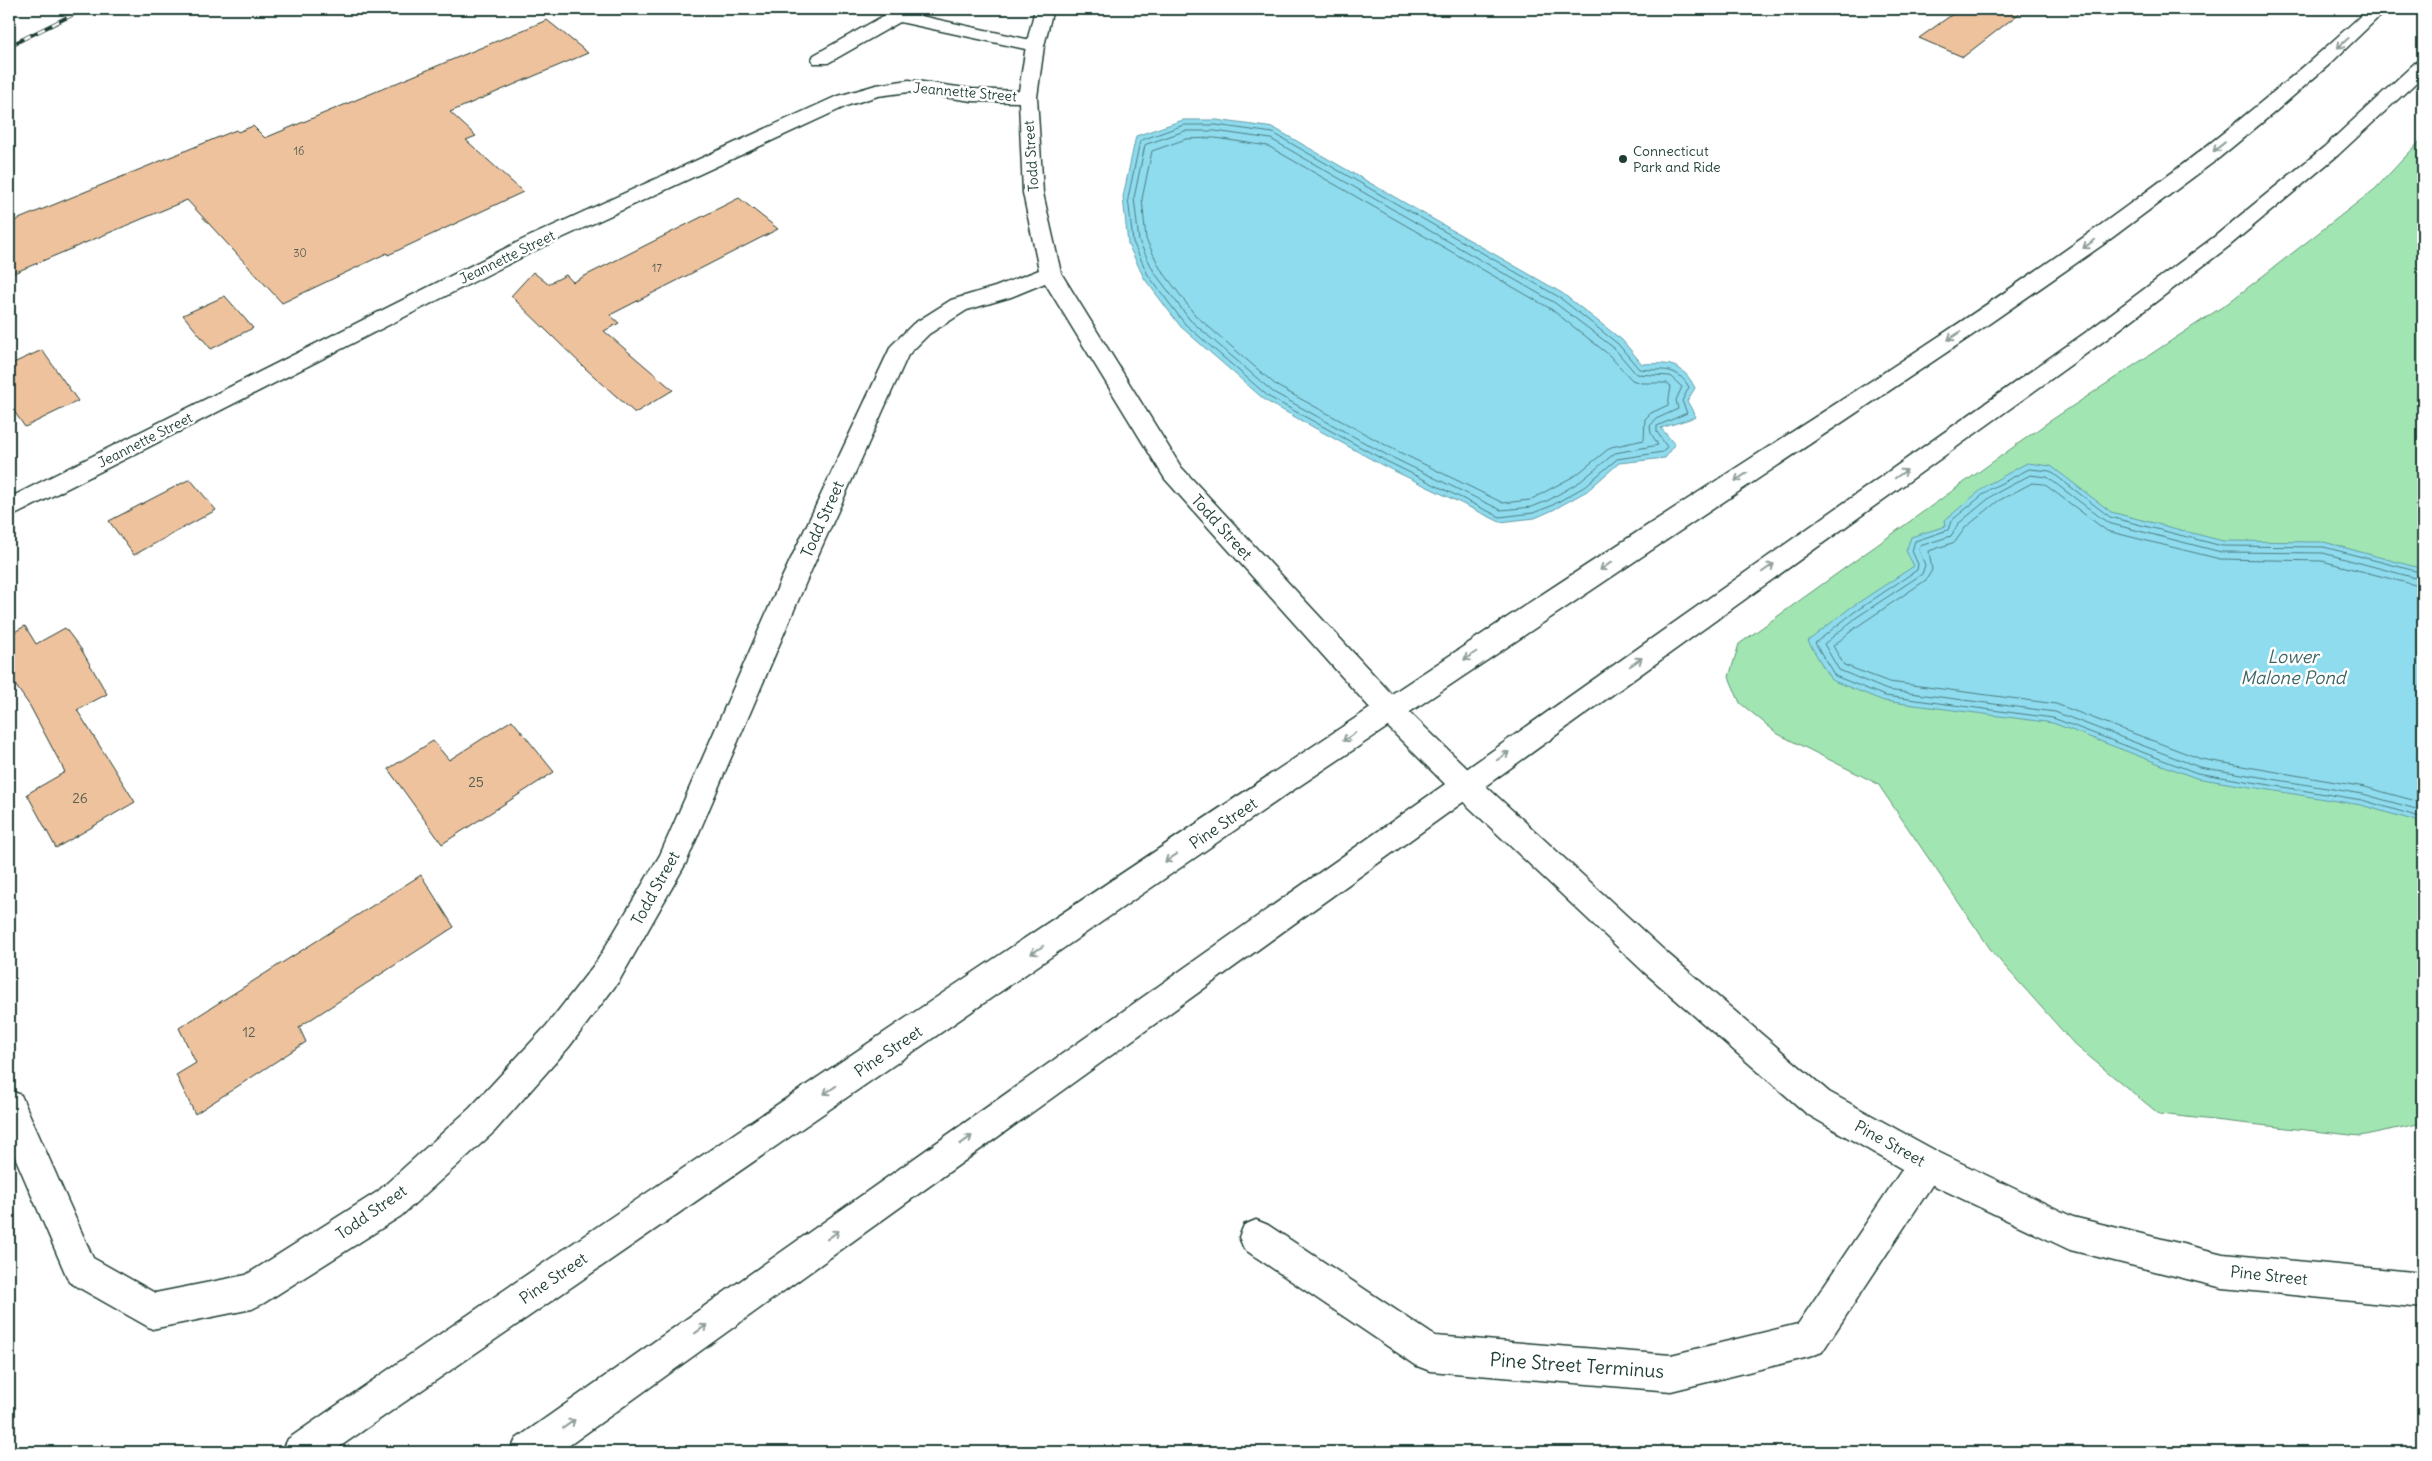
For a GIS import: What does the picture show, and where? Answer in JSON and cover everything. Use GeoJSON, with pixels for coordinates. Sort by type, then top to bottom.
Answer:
{"type":"FeatureCollection","features":[{"type":"Feature","properties":{"kind":"main road","name":"Todd Street"},"geometry":{"type":"LineString","coordinates":[[1044,9],[1035,46],[1028,97],[1033,193],[1050,273],[1173,474],[1389,710]]}},
{"type":"Feature","properties":{"kind":"main road"},"geometry":{"type":"LineString","coordinates":[[1389,710],[2026,289],[2143,206],[2258,117],[2346,40],[2378,9]]}},
{"type":"Feature","properties":{"kind":"main road"},"geometry":{"type":"LineString","coordinates":[[820,59],[898,11],[1035,46]]}},
{"type":"Feature","properties":{"kind":"main road"},"geometry":{"type":"LineString","coordinates":[[530,1452],[1464,784],[2092,338],[2214,248],[2332,151],[2423,66]]}},
{"type":"Feature","properties":{"kind":"main road","name":"Jeannette Street"},"geometry":{"type":"LineString","coordinates":[[9,509],[531,244],[842,101],[876,91],[909,86],[972,94],[1028,97]]}},
{"type":"Feature","properties":{"kind":"main road","name":"Todd Street"},"geometry":{"type":"LineString","coordinates":[[9,1106],[81,1270],[152,1311],[252,1291],[390,1204],[482,1120],[558,1036],[608,971],[672,863],[793,582],[899,351],[921,330],[959,305],[1003,292],[1050,273]]}},
{"type":"Feature","properties":{"kind":"main road","name":"Pine Street"},"geometry":{"type":"LineString","coordinates":[[301,1452],[441,1354],[1389,710],[1464,784],[1655,962],[1818,1103],[1926,1164],[2070,1233],[2223,1270],[2423,1291]]}},
{"type":"Feature","properties":{"kind":"main road","name":"Pine Street Terminus"},"geometry":{"type":"LineString","coordinates":[[1256,1237],[1430,1353],[1671,1373],[1809,1339],[1926,1164]]}},
{"type":"Feature","properties":{"kind":"green space"},"geometry":{"type":"Polygon","coordinates":[[[2423,138],[2423,1123],[2360,1136],[2159,1114],[2075,1045],[1993,953],[1878,784],[1778,734],[1740,703],[1729,677],[1739,644],[2047,423],[2228,303],[2375,189],[2423,138]]]}},
{"type":"Feature","properties":{"kind":"water"},"geometry":{"type":"Polygon","coordinates":[[[1183,120],[1216,120],[1274,128],[1562,293],[1622,340],[1642,364],[1667,364],[1685,373],[1695,388],[1687,401],[1696,417],[1661,428],[1675,445],[1665,458],[1619,463],[1587,491],[1553,510],[1535,518],[1500,522],[1382,465],[1266,401],[1181,327],[1144,278],[1128,244],[1123,197],[1136,136],[1183,120]]]}},
{"type":"Feature","properties":{"kind":"water","name":"Lower Malone Pond"},"geometry":{"type":"Polygon","coordinates":[[[2027,463],[2051,466],[2111,512],[2223,541],[2324,542],[2423,569],[2423,823],[2361,805],[2196,778],[2053,723],[1884,701],[1831,680],[1808,641],[1850,608],[1914,566],[1906,551],[1911,537],[1946,526],[1945,520],[1987,485],[2027,463]]]}},
{"type":"Feature","properties":{"kind":"building"},"geometry":{"type":"Polygon","coordinates":[[[1960,9],[2025,9],[1963,57],[1919,38],[1960,9]]]}},
{"type":"Feature","properties":{"kind":"building"},"geometry":{"type":"Polygon","coordinates":[[[547,20],[588,53],[450,112],[476,136],[466,140],[523,192],[282,303],[187,200],[9,275],[9,223],[236,130],[238,132],[253,126],[265,138],[547,20]]]}},
{"type":"Feature","properties":{"kind":"building"},"geometry":{"type":"Polygon","coordinates":[[[739,198],[778,229],[610,315],[619,323],[604,331],[673,390],[635,413],[586,369],[511,296],[533,272],[548,284],[566,275],[573,282],[739,198]]]}},
{"type":"Feature","properties":{"kind":"building"},"geometry":{"type":"Polygon","coordinates":[[[225,296],[253,328],[211,349],[183,315],[225,296]]]}},
{"type":"Feature","properties":{"kind":"building"},"geometry":{"type":"Polygon","coordinates":[[[42,350],[78,401],[25,427],[9,404],[9,365],[42,350]]]}},
{"type":"Feature","properties":{"kind":"building"},"geometry":{"type":"Polygon","coordinates":[[[190,479],[216,510],[134,555],[109,521],[190,479]]]}},
{"type":"Feature","properties":{"kind":"building"},"geometry":{"type":"Polygon","coordinates":[[[25,626],[36,644],[65,628],[81,649],[107,694],[77,710],[135,802],[56,848],[27,794],[65,772],[30,706],[9,676],[9,635],[25,626]]]}},
{"type":"Feature","properties":{"kind":"building"},"geometry":{"type":"Polygon","coordinates":[[[512,720],[554,772],[442,844],[388,769],[433,741],[449,760],[512,720]]]}},
{"type":"Feature","properties":{"kind":"building"},"geometry":{"type":"Polygon","coordinates":[[[421,875],[454,927],[299,1027],[306,1042],[195,1114],[176,1075],[196,1063],[179,1028],[421,875]]]}},
{"type":"Feature","properties":{"kind":"railway"},"geometry":{"type":"LineString","coordinates":[[9,46],[84,9]]}},
{"type":"Feature","properties":{"kind":"place","name":"Connecticut Park and Ride"},"geometry":{"type":"Point","coordinates":[1623,159]}}]}
